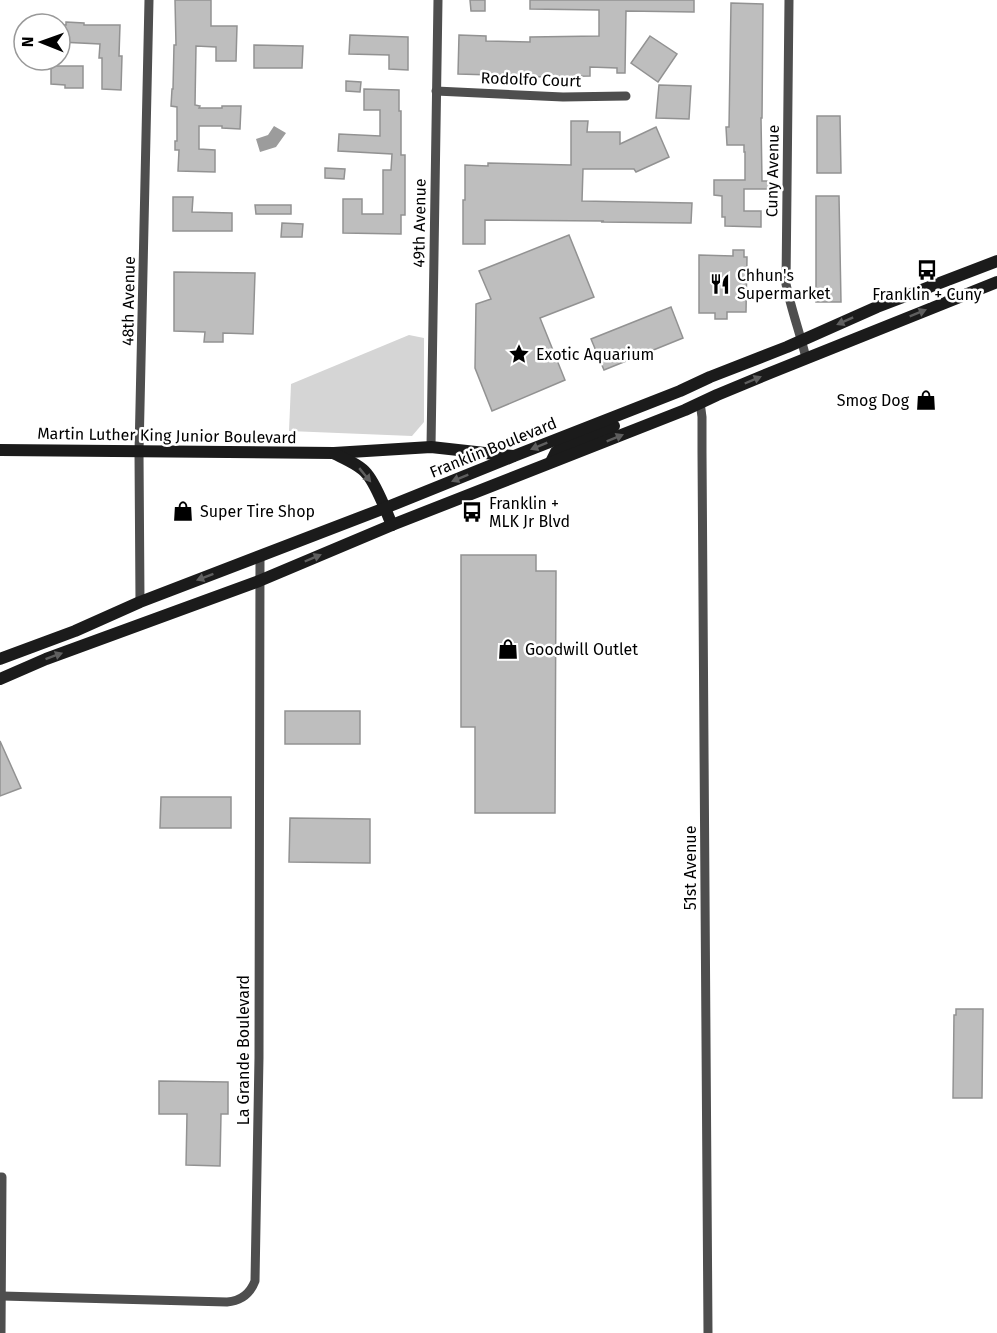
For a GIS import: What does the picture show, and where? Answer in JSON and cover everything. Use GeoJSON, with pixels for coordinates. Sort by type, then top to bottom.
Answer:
{"type":"FeatureCollection","features":[{"type":"Feature","properties":{"kind":"main road","name":"Franklin Boulevard"},"geometry":{"type":"LineString","coordinates":[[0,659],[633,410],[802,341],[877,307],[997,261]]}},
{"type":"Feature","properties":{"kind":"main road"},"geometry":{"type":"LineString","coordinates":[[0,679],[46,659],[260,581],[392,525],[686,410],[806,358],[997,282]]}},
{"type":"Feature","properties":{"kind":"main road"},"geometry":{"type":"LineString","coordinates":[[551,462],[556,452],[562,448],[621,423],[633,410]]}},
{"type":"Feature","properties":{"kind":"main road","name":"Martin Luther King Junior Boulevard"},"geometry":{"type":"LineString","coordinates":[[0,450],[334,453],[431,447],[514,456]]}},
{"type":"Feature","properties":{"kind":"main road","name":"Martin Luther King Junior Boulevard"},"geometry":{"type":"LineString","coordinates":[[334,453],[361,468],[367,474],[392,525]]}},
{"type":"Feature","properties":{"kind":"street","name":"48th Avenue"},"geometry":{"type":"LineString","coordinates":[[140,602],[140,452],[149,0]]}},
{"type":"Feature","properties":{"kind":"street","name":"49th Avenue"},"geometry":{"type":"LineString","coordinates":[[431,447],[438,0]]}},
{"type":"Feature","properties":{"kind":"street","name":"Cuny Avenue"},"geometry":{"type":"LineString","coordinates":[[789,0],[786,284],[806,358]]}},
{"type":"Feature","properties":{"kind":"street","name":"Rodolfo Court"},"geometry":{"type":"LineString","coordinates":[[436,91],[563,97],[626,96]]}},
{"type":"Feature","properties":{"kind":"street","name":"51st Avenue"},"geometry":{"type":"LineString","coordinates":[[700,402],[702,417],[708,1333]]}},
{"type":"Feature","properties":{"kind":"street","name":"La Grande Boulevard"},"geometry":{"type":"LineString","coordinates":[[2,1296],[232,1302],[249,1292],[255,1281],[259,1057],[260,556]]}},
{"type":"Feature","properties":{"kind":"street"},"geometry":{"type":"LineString","coordinates":[[0,1177],[2,1177],[2,1333]]}},
{"type":"Feature","properties":{"kind":"shaded area"},"geometry":{"type":"Polygon","coordinates":[[[274,126],[286,133],[276,147],[260,152],[256,139],[268,135],[274,126]]]}},
{"type":"Feature","properties":{"kind":"shaded area"},"geometry":{"type":"Polygon","coordinates":[[[409,335],[424,338],[424,422],[412,436],[289,431],[291,384],[409,335]]]}},
{"type":"Feature","properties":{"kind":"building"},"geometry":{"type":"Polygon","coordinates":[[[175,0],[211,0],[211,26],[237,26],[236,61],[216,61],[216,47],[196,46],[195,105],[200,106],[199,108],[241,106],[240,129],[199,126],[199,149],[215,150],[215,172],[178,171],[179,150],[175,150],[177,107],[171,106],[174,45],[176,45],[175,0]]]}},
{"type":"Feature","properties":{"kind":"building"},"geometry":{"type":"Polygon","coordinates":[[[470,0],[485,0],[485,11],[471,11],[470,0]]]}},
{"type":"Feature","properties":{"kind":"building"},"geometry":{"type":"Polygon","coordinates":[[[530,0],[694,0],[694,12],[626,11],[625,73],[617,73],[617,68],[590,67],[590,76],[529,77],[458,74],[459,35],[486,36],[486,41],[530,42],[530,37],[599,36],[599,10],[530,9],[530,0]]]}},
{"type":"Feature","properties":{"kind":"building"},"geometry":{"type":"Polygon","coordinates":[[[731,3],[763,4],[762,181],[770,181],[769,189],[744,189],[744,211],[761,211],[761,227],[725,226],[725,217],[722,217],[722,196],[714,195],[714,180],[745,180],[744,145],[727,145],[731,3]]]}},
{"type":"Feature","properties":{"kind":"building"},"geometry":{"type":"Polygon","coordinates":[[[72,22],[84,23],[84,25],[120,25],[121,90],[102,89],[100,44],[72,43],[72,22]]]}},
{"type":"Feature","properties":{"kind":"building"},"geometry":{"type":"Polygon","coordinates":[[[350,35],[408,37],[408,70],[389,69],[389,55],[349,54],[350,35]]]}},
{"type":"Feature","properties":{"kind":"building"},"geometry":{"type":"Polygon","coordinates":[[[650,36],[677,54],[658,82],[631,63],[650,36]]]}},
{"type":"Feature","properties":{"kind":"building"},"geometry":{"type":"Polygon","coordinates":[[[254,45],[303,46],[302,68],[254,68],[254,45]]]}},
{"type":"Feature","properties":{"kind":"building"},"geometry":{"type":"Polygon","coordinates":[[[72,66],[83,66],[83,88],[65,88],[65,85],[51,84],[51,72],[72,72],[72,66]]]}},
{"type":"Feature","properties":{"kind":"building"},"geometry":{"type":"Polygon","coordinates":[[[346,81],[361,82],[360,92],[346,91],[346,81]]]}},
{"type":"Feature","properties":{"kind":"building"},"geometry":{"type":"Polygon","coordinates":[[[659,85],[691,86],[689,119],[656,118],[659,85]]]}},
{"type":"Feature","properties":{"kind":"building"},"geometry":{"type":"Polygon","coordinates":[[[364,89],[399,90],[401,155],[405,155],[405,215],[401,215],[401,234],[343,233],[343,199],[362,199],[362,214],[383,214],[383,170],[391,170],[392,154],[338,151],[339,134],[380,136],[380,110],[364,110],[364,89]]]}},
{"type":"Feature","properties":{"kind":"building"},"geometry":{"type":"Polygon","coordinates":[[[817,116],[840,116],[841,173],[817,173],[817,116]]]}},
{"type":"Feature","properties":{"kind":"building"},"geometry":{"type":"Polygon","coordinates":[[[571,121],[588,121],[587,132],[620,132],[620,144],[656,127],[669,157],[636,172],[634,169],[583,169],[582,201],[692,203],[691,223],[485,220],[485,244],[463,244],[465,165],[488,166],[488,163],[571,165],[571,121]]]}},
{"type":"Feature","properties":{"kind":"building"},"geometry":{"type":"Polygon","coordinates":[[[325,168],[345,169],[344,179],[325,178],[325,168]]]}},
{"type":"Feature","properties":{"kind":"building"},"geometry":{"type":"Polygon","coordinates":[[[816,196],[839,196],[841,302],[816,302],[816,196]]]}},
{"type":"Feature","properties":{"kind":"building"},"geometry":{"type":"Polygon","coordinates":[[[173,197],[193,197],[192,212],[232,213],[232,231],[173,231],[173,197]]]}},
{"type":"Feature","properties":{"kind":"building"},"geometry":{"type":"Polygon","coordinates":[[[255,205],[291,205],[291,214],[256,214],[255,205]]]}},
{"type":"Feature","properties":{"kind":"building"},"geometry":{"type":"Polygon","coordinates":[[[282,223],[303,224],[302,237],[281,237],[282,223]]]}},
{"type":"Feature","properties":{"kind":"building"},"geometry":{"type":"Polygon","coordinates":[[[569,235],[594,297],[540,318],[565,380],[492,411],[475,368],[476,304],[491,299],[479,271],[569,235]]]}},
{"type":"Feature","properties":{"kind":"building"},"geometry":{"type":"Polygon","coordinates":[[[733,250],[744,250],[744,257],[747,257],[746,312],[727,312],[727,319],[715,319],[715,313],[699,313],[699,255],[733,256],[733,250]]]}},
{"type":"Feature","properties":{"kind":"building"},"geometry":{"type":"Polygon","coordinates":[[[174,272],[255,273],[253,334],[223,333],[223,342],[204,342],[205,332],[174,331],[174,272]]]}},
{"type":"Feature","properties":{"kind":"building"},"geometry":{"type":"Polygon","coordinates":[[[671,307],[683,338],[604,370],[591,339],[671,307]]]}},
{"type":"Feature","properties":{"kind":"building","name":"Goodwill Outlet"},"geometry":{"type":"Polygon","coordinates":[[[461,555],[536,555],[536,571],[556,571],[555,813],[475,813],[475,727],[461,727],[461,555]]]}},
{"type":"Feature","properties":{"kind":"building"},"geometry":{"type":"Polygon","coordinates":[[[285,711],[360,711],[360,744],[285,744],[285,711]]]}},
{"type":"Feature","properties":{"kind":"building"},"geometry":{"type":"Polygon","coordinates":[[[0,741],[21,788],[0,796],[0,741]]]}},
{"type":"Feature","properties":{"kind":"building"},"geometry":{"type":"Polygon","coordinates":[[[161,797],[231,797],[231,828],[160,828],[161,797]]]}},
{"type":"Feature","properties":{"kind":"building"},"geometry":{"type":"Polygon","coordinates":[[[290,818],[370,819],[370,863],[289,862],[290,818]]]}},
{"type":"Feature","properties":{"kind":"building"},"geometry":{"type":"Polygon","coordinates":[[[956,1009],[983,1009],[982,1098],[953,1098],[956,1009]]]}},
{"type":"Feature","properties":{"kind":"building"},"geometry":{"type":"Polygon","coordinates":[[[159,1081],[228,1082],[228,1114],[221,1114],[220,1166],[186,1165],[187,1114],[159,1114],[159,1081]]]}},
{"type":"Feature","properties":{"kind":"place","name":"Franklin + Cuny"},"geometry":{"type":"Point","coordinates":[927,270]}},
{"type":"Feature","properties":{"kind":"place","name":"Chhun's Supermarket"},"geometry":{"type":"Point","coordinates":[720,284]}},
{"type":"Feature","properties":{"kind":"place","name":"Exotic Aquarium"},"geometry":{"type":"Point","coordinates":[519,354]}},
{"type":"Feature","properties":{"kind":"place","name":"Smog Dog"},"geometry":{"type":"Point","coordinates":[926,400]}},
{"type":"Feature","properties":{"kind":"place","name":"Super Tire Shop"},"geometry":{"type":"Point","coordinates":[183,511]}},
{"type":"Feature","properties":{"kind":"place","name":"Franklin + MLK Jr Blvd"},"geometry":{"type":"Point","coordinates":[472,512]}},
{"type":"Feature","properties":{"kind":"place","name":"Goodwill Outlet"},"geometry":{"type":"Point","coordinates":[508,649]}}]}
